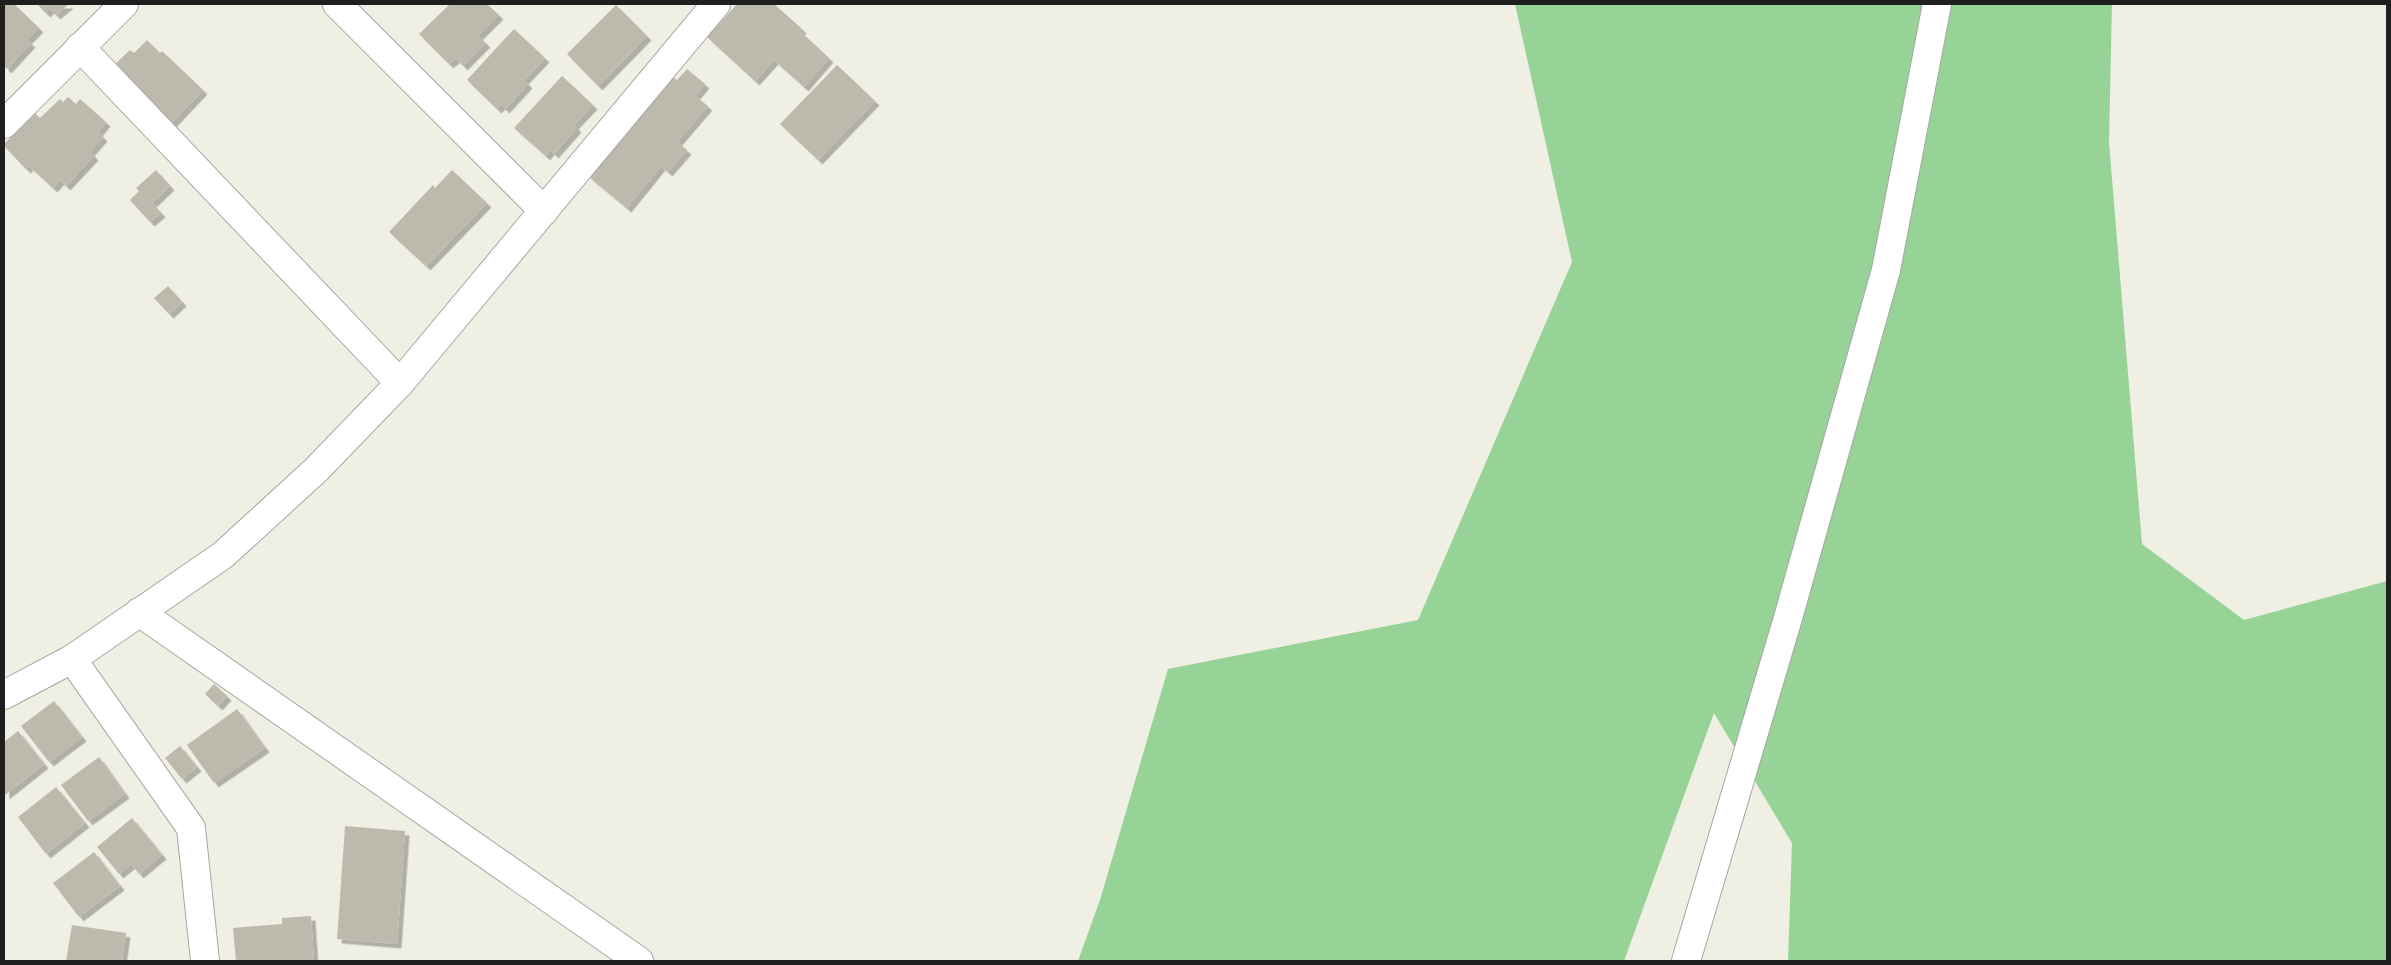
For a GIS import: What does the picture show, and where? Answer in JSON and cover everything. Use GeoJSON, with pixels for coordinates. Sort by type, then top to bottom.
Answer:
{"type":"FeatureCollection","features":[{"type":"Feature","properties":{"kind":"street"},"geometry":{"type":"LineString","coordinates":[[4,124],[124,4]]}},
{"type":"Feature","properties":{"kind":"street"},"geometry":{"type":"LineString","coordinates":[[337,4],[544,211]]}},
{"type":"Feature","properties":{"kind":"street"},"geometry":{"type":"LineString","coordinates":[[4,695],[72,659],[223,554],[316,470],[400,383],[716,4]]}},
{"type":"Feature","properties":{"kind":"street"},"geometry":{"type":"LineString","coordinates":[[1686,961],[1788,618],[1886,270],[1937,4]]}},
{"type":"Feature","properties":{"kind":"street"},"geometry":{"type":"LineString","coordinates":[[80,47],[400,383]]}},
{"type":"Feature","properties":{"kind":"street"},"geometry":{"type":"LineString","coordinates":[[140,612],[639,961]]}},
{"type":"Feature","properties":{"kind":"street"},"geometry":{"type":"LineString","coordinates":[[72,659],[191,828],[205,961]]}},
{"type":"Feature","properties":{"kind":"green space"},"geometry":{"type":"Polygon","coordinates":[[[1515,4],[2112,4],[2109,142],[2142,544],[2244,620],[2387,581],[2387,961],[1788,961],[1792,843],[1714,713],[1624,961],[1078,961],[1100,900],[1168,669],[1418,620],[1572,262],[1515,4]]]}},
{"type":"Feature","properties":{"kind":"building"},"geometry":{"type":"Polygon","coordinates":[[[4,4],[14,4],[39,28],[27,40],[31,43],[7,69],[4,66],[4,4]]]}},
{"type":"Feature","properties":{"kind":"building"},"geometry":{"type":"Polygon","coordinates":[[[37,4],[69,4],[56,15],[50,9],[46,13],[37,4]]]}},
{"type":"Feature","properties":{"kind":"building"},"geometry":{"type":"Polygon","coordinates":[[[450,4],[487,4],[499,15],[478,36],[486,43],[463,66],[456,58],[449,64],[419,34],[450,4]]]}},
{"type":"Feature","properties":{"kind":"building"},"geometry":{"type":"Polygon","coordinates":[[[737,4],[774,4],[802,29],[800,31],[829,58],[804,87],[774,60],[755,81],[707,37],[737,4]]]}},
{"type":"Feature","properties":{"kind":"building"},"geometry":{"type":"Polygon","coordinates":[[[616,5],[647,36],[598,86],[567,54],[616,5]]]}},
{"type":"Feature","properties":{"kind":"building"},"geometry":{"type":"Polygon","coordinates":[[[514,29],[545,58],[524,80],[528,84],[505,109],[501,105],[497,109],[467,80],[514,29]]]}},
{"type":"Feature","properties":{"kind":"building"},"geometry":{"type":"Polygon","coordinates":[[[147,40],[160,53],[162,51],[203,90],[168,127],[112,67],[130,50],[134,53],[147,40]]]}},
{"type":"Feature","properties":{"kind":"building"},"geometry":{"type":"Polygon","coordinates":[[[837,65],[875,101],[818,160],[780,124],[837,65]]]}},
{"type":"Feature","properties":{"kind":"building"},"geometry":{"type":"Polygon","coordinates":[[[687,69],[705,84],[695,96],[708,106],[677,142],[687,150],[668,172],[661,166],[627,208],[588,176],[672,76],[677,80],[687,69]]]}},
{"type":"Feature","properties":{"kind":"building"},"geometry":{"type":"Polygon","coordinates":[[[562,76],[593,105],[574,125],[577,128],[554,154],[550,150],[546,156],[514,128],[562,76]]]}},
{"type":"Feature","properties":{"kind":"building"},"geometry":{"type":"Polygon","coordinates":[[[68,97],[76,104],[80,99],[106,122],[98,132],[103,137],[90,152],[94,156],[66,186],[60,180],[53,188],[29,166],[26,169],[4,144],[35,113],[40,118],[60,99],[63,102],[68,97]]]}},
{"type":"Feature","properties":{"kind":"building"},"geometry":{"type":"Polygon","coordinates":[[[156,170],[170,186],[152,203],[161,213],[150,222],[130,200],[139,191],[136,188],[156,170]]]}},
{"type":"Feature","properties":{"kind":"building"},"geometry":{"type":"Polygon","coordinates":[[[452,170],[487,203],[426,266],[389,232],[433,185],[435,188],[452,170]]]}},
{"type":"Feature","properties":{"kind":"building"},"geometry":{"type":"Polygon","coordinates":[[[168,286],[182,302],[169,314],[154,298],[168,286]]]}},
{"type":"Feature","properties":{"kind":"building"},"geometry":{"type":"Polygon","coordinates":[[[214,684],[227,696],[218,706],[205,694],[214,684]]]}},
{"type":"Feature","properties":{"kind":"building"},"geometry":{"type":"Polygon","coordinates":[[[54,701],[82,737],[49,762],[21,726],[54,701]]]}},
{"type":"Feature","properties":{"kind":"building"},"geometry":{"type":"Polygon","coordinates":[[[237,709],[265,748],[214,783],[187,745],[237,709]]]}},
{"type":"Feature","properties":{"kind":"building"},"geometry":{"type":"Polygon","coordinates":[[[18,731],[44,764],[5,795],[4,742],[18,731]]]}},
{"type":"Feature","properties":{"kind":"building"},"geometry":{"type":"Polygon","coordinates":[[[180,746],[197,767],[182,779],[165,758],[180,746]]]}},
{"type":"Feature","properties":{"kind":"building"},"geometry":{"type":"Polygon","coordinates":[[[99,757],[125,794],[88,821],[61,785],[99,757]]]}},
{"type":"Feature","properties":{"kind":"building"},"geometry":{"type":"Polygon","coordinates":[[[56,787],[85,823],[46,854],[18,817],[56,787]]]}},
{"type":"Feature","properties":{"kind":"building"},"geometry":{"type":"Polygon","coordinates":[[[132,818],[162,855],[139,874],[131,864],[119,874],[97,847],[132,818]]]}},
{"type":"Feature","properties":{"kind":"building"},"geometry":{"type":"Polygon","coordinates":[[[345,826],[405,831],[397,944],[337,939],[345,826]]]}},
{"type":"Feature","properties":{"kind":"building"},"geometry":{"type":"Polygon","coordinates":[[[94,852],[120,886],[79,917],[53,883],[94,852]]]}},
{"type":"Feature","properties":{"kind":"building"},"geometry":{"type":"Polygon","coordinates":[[[311,916],[314,961],[236,961],[233,928],[282,924],[282,918],[311,916]]]}},
{"type":"Feature","properties":{"kind":"building"},"geometry":{"type":"Polygon","coordinates":[[[72,925],[126,933],[122,961],[66,961],[72,925]]]}}]}
